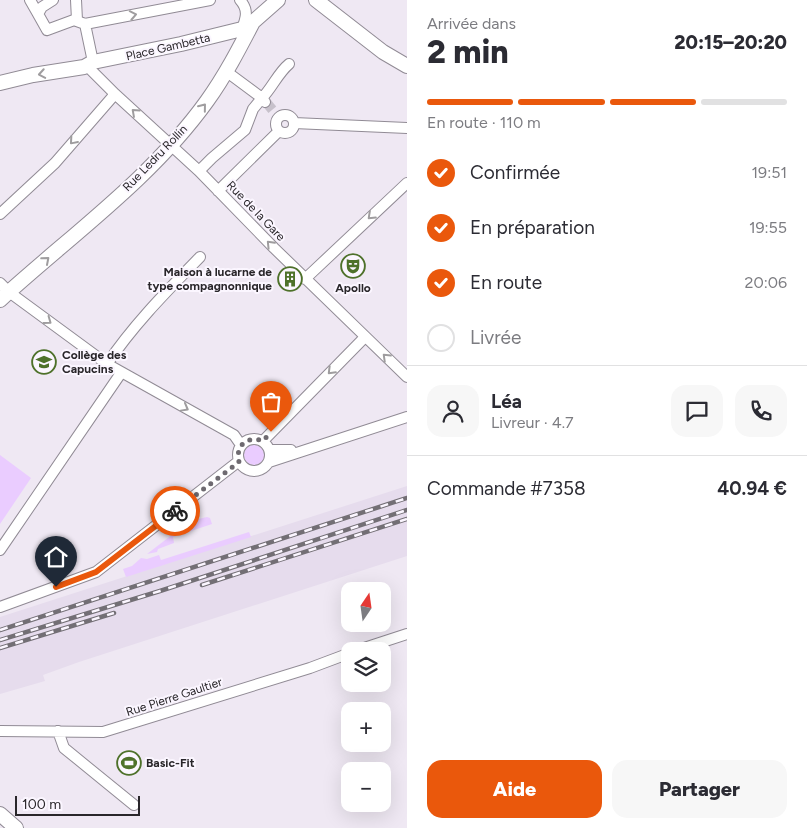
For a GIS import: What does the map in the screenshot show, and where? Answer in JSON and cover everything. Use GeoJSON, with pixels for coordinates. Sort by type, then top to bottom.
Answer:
{"type":"FeatureCollection","features":[{"type":"Feature","properties":{"kind":"main road","name":"Place Gambetta"},"geometry":{"type":"LineString","coordinates":[[0,83],[181,44],[247,26],[278,0]]}},
{"type":"Feature","properties":{"kind":"main road"},"geometry":{"type":"LineString","coordinates":[[316,0],[394,59],[407,66]]}},
{"type":"Feature","properties":{"kind":"main road"},"geometry":{"type":"LineString","coordinates":[[330,0],[339,18]]}},
{"type":"Feature","properties":{"kind":"main road","name":"Rue Ledru Rollin"},"geometry":{"type":"LineString","coordinates":[[3,292],[142,175],[171,144],[206,102],[227,72],[247,26]]}},
{"type":"Feature","properties":{"kind":"main road"},"geometry":{"type":"LineString","coordinates":[[0,814],[16,828]]}},
{"type":"Feature","properties":{"kind":"street"},"geometry":{"type":"LineString","coordinates":[[30,0],[47,30],[79,14],[210,0]]}},
{"type":"Feature","properties":{"kind":"street"},"geometry":{"type":"LineString","coordinates":[[38,14],[42,7],[53,0]]}},
{"type":"Feature","properties":{"kind":"street"},"geometry":{"type":"LineString","coordinates":[[240,0],[246,10],[247,26]]}},
{"type":"Feature","properties":{"kind":"street"},"geometry":{"type":"LineString","coordinates":[[79,14],[89,64]]}},
{"type":"Feature","properties":{"kind":"street"},"geometry":{"type":"LineString","coordinates":[[394,59],[407,73]]}},
{"type":"Feature","properties":{"kind":"street","name":"Rue de la Gare"},"geometry":{"type":"LineString","coordinates":[[89,64],[90,69],[114,94],[200,171],[407,378]]}},
{"type":"Feature","properties":{"kind":"street"},"geometry":{"type":"LineString","coordinates":[[200,171],[212,158],[245,130],[253,109],[264,100],[283,70],[289,64]]}},
{"type":"Feature","properties":{"kind":"street"},"geometry":{"type":"LineString","coordinates":[[227,72],[264,100]]}},
{"type":"Feature","properties":{"kind":"street"},"geometry":{"type":"LineString","coordinates":[[0,214],[55,163],[114,94]]}},
{"type":"Feature","properties":{"kind":"street"},"geometry":{"type":"LineString","coordinates":[[279,131],[276,122],[277,115],[290,116],[294,123]]}},
{"type":"Feature","properties":{"kind":"street"},"geometry":{"type":"LineString","coordinates":[[294,123],[407,128]]}},
{"type":"Feature","properties":{"kind":"street"},"geometry":{"type":"LineString","coordinates":[[279,131],[290,131],[294,123]]}},
{"type":"Feature","properties":{"kind":"street"},"geometry":{"type":"LineString","coordinates":[[218,191],[279,131]]}},
{"type":"Feature","properties":{"kind":"street"},"geometry":{"type":"LineString","coordinates":[[305,278],[407,183]]}},
{"type":"Feature","properties":{"kind":"street"},"geometry":{"type":"LineString","coordinates":[[107,364],[143,316],[200,257]]}},
{"type":"Feature","properties":{"kind":"street"},"geometry":{"type":"LineString","coordinates":[[3,292],[107,364],[234,436],[241,445]]}},
{"type":"Feature","properties":{"kind":"street"},"geometry":{"type":"LineString","coordinates":[[263,441],[365,337]]}},
{"type":"Feature","properties":{"kind":"street"},"geometry":{"type":"LineString","coordinates":[[0,550],[121,373]]}},
{"type":"Feature","properties":{"kind":"street"},"geometry":{"type":"LineString","coordinates":[[270,450],[291,450],[407,413]]}},
{"type":"Feature","properties":{"kind":"street"},"geometry":{"type":"LineString","coordinates":[[269,462],[270,450],[263,441],[251,439],[241,445],[238,453],[239,462],[246,468],[255,471],[263,468],[269,462],[407,418]]}},
{"type":"Feature","properties":{"kind":"street"},"geometry":{"type":"LineString","coordinates":[[0,607],[96,572],[239,462]]}},
{"type":"Feature","properties":{"kind":"street"},"geometry":{"type":"LineString","coordinates":[[383,642],[407,634]]}},
{"type":"Feature","properties":{"kind":"street","name":"Rue Pierre Gaultier"},"geometry":{"type":"LineString","coordinates":[[0,731],[103,732],[310,668],[341,656]]}},
{"type":"Feature","properties":{"kind":"street"},"geometry":{"type":"LineString","coordinates":[[58,731],[64,748],[134,805]]}},
{"type":"Feature","properties":{"kind":"shaded area"},"geometry":{"type":"Polygon","coordinates":[[[250,445],[258,445],[264,451],[264,459],[258,465],[250,465],[244,459],[244,451],[250,445]]]}},
{"type":"Feature","properties":{"kind":"shaded area"},"geometry":{"type":"Polygon","coordinates":[[[0,455],[31,478],[0,524],[0,455]]]}},
{"type":"Feature","properties":{"kind":"shaded area"},"geometry":{"type":"Polygon","coordinates":[[[407,486],[407,556],[79,662],[43,675],[45,681],[0,694],[0,617],[407,486]]]}},
{"type":"Feature","properties":{"kind":"shaded area"},"geometry":{"type":"Polygon","coordinates":[[[210,518],[212,524],[173,537],[174,543],[158,549],[157,552],[147,554],[190,521],[210,518]]]}},
{"type":"Feature","properties":{"kind":"shaded area"},"geometry":{"type":"Polygon","coordinates":[[[249,532],[251,537],[126,577],[123,569],[132,566],[141,558],[147,559],[159,555],[161,560],[249,532]]]}},
{"type":"Feature","properties":{"kind":"tunnel"},"geometry":{"type":"LineString","coordinates":[[266,102],[275,113]]}},
{"type":"Feature","properties":{"kind":"railway"},"geometry":{"type":"LineString","coordinates":[[0,630],[407,498]]}},
{"type":"Feature","properties":{"kind":"railway"},"geometry":{"type":"LineString","coordinates":[[0,640],[160,591],[407,510]]}},
{"type":"Feature","properties":{"kind":"railway"},"geometry":{"type":"LineString","coordinates":[[202,585],[407,519]]}},
{"type":"Feature","properties":{"kind":"railway"},"geometry":{"type":"LineString","coordinates":[[0,648],[114,613]]}},
{"type":"Feature","properties":{"kind":"way so far"},"geometry":{"type":"LineString","coordinates":[[175,511],[239,462],[238,450],[244,442],[255,438],[263,441],[271,432]]}},
{"type":"Feature","properties":{"kind":"place","name":"Apollo"},"geometry":{"type":"Point","coordinates":[353,266]}},
{"type":"Feature","properties":{"kind":"place","name":"Maison à lucarne de type compagnonnique"},"geometry":{"type":"Point","coordinates":[290,279]}},
{"type":"Feature","properties":{"kind":"place","name":"Collège des Capucins"},"geometry":{"type":"Point","coordinates":[44,362]}},
{"type":"Feature","properties":{"kind":"place","name":"Basic-Fit"},"geometry":{"type":"Point","coordinates":[129,763]}},
{"type":"Feature","properties":{"kind":"route"},"geometry":{"type":"LineString","coordinates":[[56,587],[96,572],[104,567],[175,511]]}}]}
